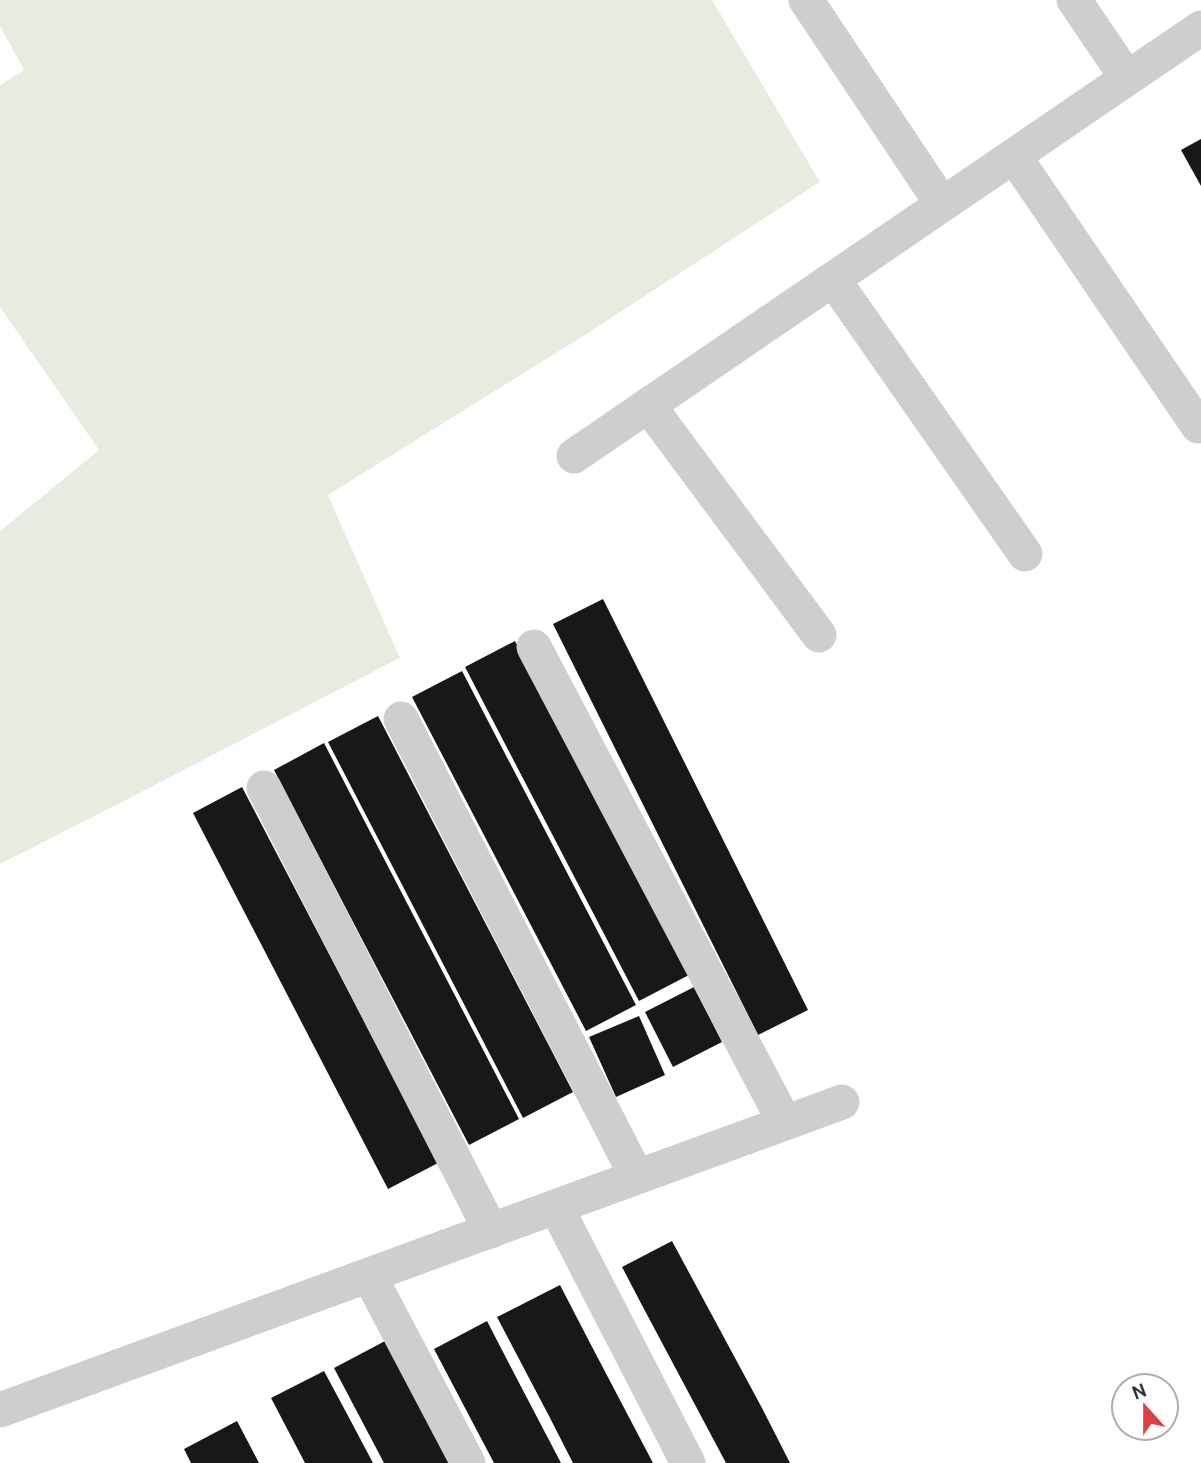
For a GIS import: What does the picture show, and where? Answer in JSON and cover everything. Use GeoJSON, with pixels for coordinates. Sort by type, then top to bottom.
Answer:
{"type":"FeatureCollection","features":[{"type":"Feature","properties":{"kind":"street"},"geometry":{"type":"LineString","coordinates":[[806,0],[942,204]]}},
{"type":"Feature","properties":{"kind":"street"},"geometry":{"type":"LineString","coordinates":[[1074,0],[1127,78]]}},
{"type":"Feature","properties":{"kind":"street"},"geometry":{"type":"LineString","coordinates":[[574,456],[1201,28]]}},
{"type":"Feature","properties":{"kind":"street"},"geometry":{"type":"LineString","coordinates":[[1014,156],[1198,426]]}},
{"type":"Feature","properties":{"kind":"street"},"geometry":{"type":"LineString","coordinates":[[833,279],[1025,554]]}},
{"type":"Feature","properties":{"kind":"street"},"geometry":{"type":"LineString","coordinates":[[648,405],[819,635]]}},
{"type":"Feature","properties":{"kind":"street"},"geometry":{"type":"LineString","coordinates":[[534,647],[785,1123]]}},
{"type":"Feature","properties":{"kind":"street"},"geometry":{"type":"LineString","coordinates":[[401,719],[637,1177]]}},
{"type":"Feature","properties":{"kind":"street"},"geometry":{"type":"LineString","coordinates":[[264,788],[491,1231]]}},
{"type":"Feature","properties":{"kind":"street"},"geometry":{"type":"LineString","coordinates":[[0,1410],[842,1102]]}},
{"type":"Feature","properties":{"kind":"street"},"geometry":{"type":"LineString","coordinates":[[556,1207],[688,1463]]}},
{"type":"Feature","properties":{"kind":"street"},"geometry":{"type":"LineString","coordinates":[[369,1275],[468,1463]]}},
{"type":"Feature","properties":{"kind":"shaded area"},"geometry":{"type":"Polygon","coordinates":[[[0,0],[712,0],[820,182],[588,333],[328,495],[400,658],[0,864],[0,531],[99,450],[0,307],[0,85],[24,70],[0,26],[0,0]]]}},
{"type":"Feature","properties":{"kind":"building"},"geometry":{"type":"Polygon","coordinates":[[[1201,139],[1201,186],[1181,150],[1201,139]]]}},
{"type":"Feature","properties":{"kind":"building"},"geometry":{"type":"Polygon","coordinates":[[[603,599],[808,1010],[758,1035],[553,624],[603,599]]]}},
{"type":"Feature","properties":{"kind":"building"},"geometry":{"type":"Polygon","coordinates":[[[515,641],[689,975],[639,1001],[465,667],[515,641]]]}},
{"type":"Feature","properties":{"kind":"building"},"geometry":{"type":"Polygon","coordinates":[[[462,671],[636,1005],[586,1031],[412,697],[462,671]]]}},
{"type":"Feature","properties":{"kind":"building"},"geometry":{"type":"Polygon","coordinates":[[[378,716],[573,1092],[523,1118],[328,742],[378,716]]]}},
{"type":"Feature","properties":{"kind":"building"},"geometry":{"type":"Polygon","coordinates":[[[324,743],[519,1119],[469,1145],[274,770],[324,743]]]}},
{"type":"Feature","properties":{"kind":"building"},"geometry":{"type":"Polygon","coordinates":[[[242,787],[438,1163],[388,1189],[193,813],[242,787]]]}},
{"type":"Feature","properties":{"kind":"building"},"geometry":{"type":"Polygon","coordinates":[[[694,987],[722,1042],[673,1067],[645,1012],[694,987]]]}},
{"type":"Feature","properties":{"kind":"building"},"geometry":{"type":"Polygon","coordinates":[[[639,1016],[665,1075],[616,1097],[589,1037],[639,1016]]]}},
{"type":"Feature","properties":{"kind":"building"},"geometry":{"type":"Polygon","coordinates":[[[672,1241],[790,1463],[726,1463],[644,1309],[622,1267],[672,1241]]]}},
{"type":"Feature","properties":{"kind":"building"},"geometry":{"type":"Polygon","coordinates":[[[560,1285],[653,1463],[573,1463],[497,1317],[560,1285]]]}},
{"type":"Feature","properties":{"kind":"building"},"geometry":{"type":"Polygon","coordinates":[[[487,1321],[561,1463],[494,1463],[434,1349],[487,1321]]]}},
{"type":"Feature","properties":{"kind":"building"},"geometry":{"type":"Polygon","coordinates":[[[387,1340],[451,1463],[384,1463],[334,1368],[387,1340]]]}},
{"type":"Feature","properties":{"kind":"building"},"geometry":{"type":"Polygon","coordinates":[[[324,1371],[373,1463],[305,1463],[271,1398],[324,1371]]]}},
{"type":"Feature","properties":{"kind":"building"},"geometry":{"type":"Polygon","coordinates":[[[237,1421],[259,1463],[191,1463],[184,1449],[237,1421]]]}}]}
